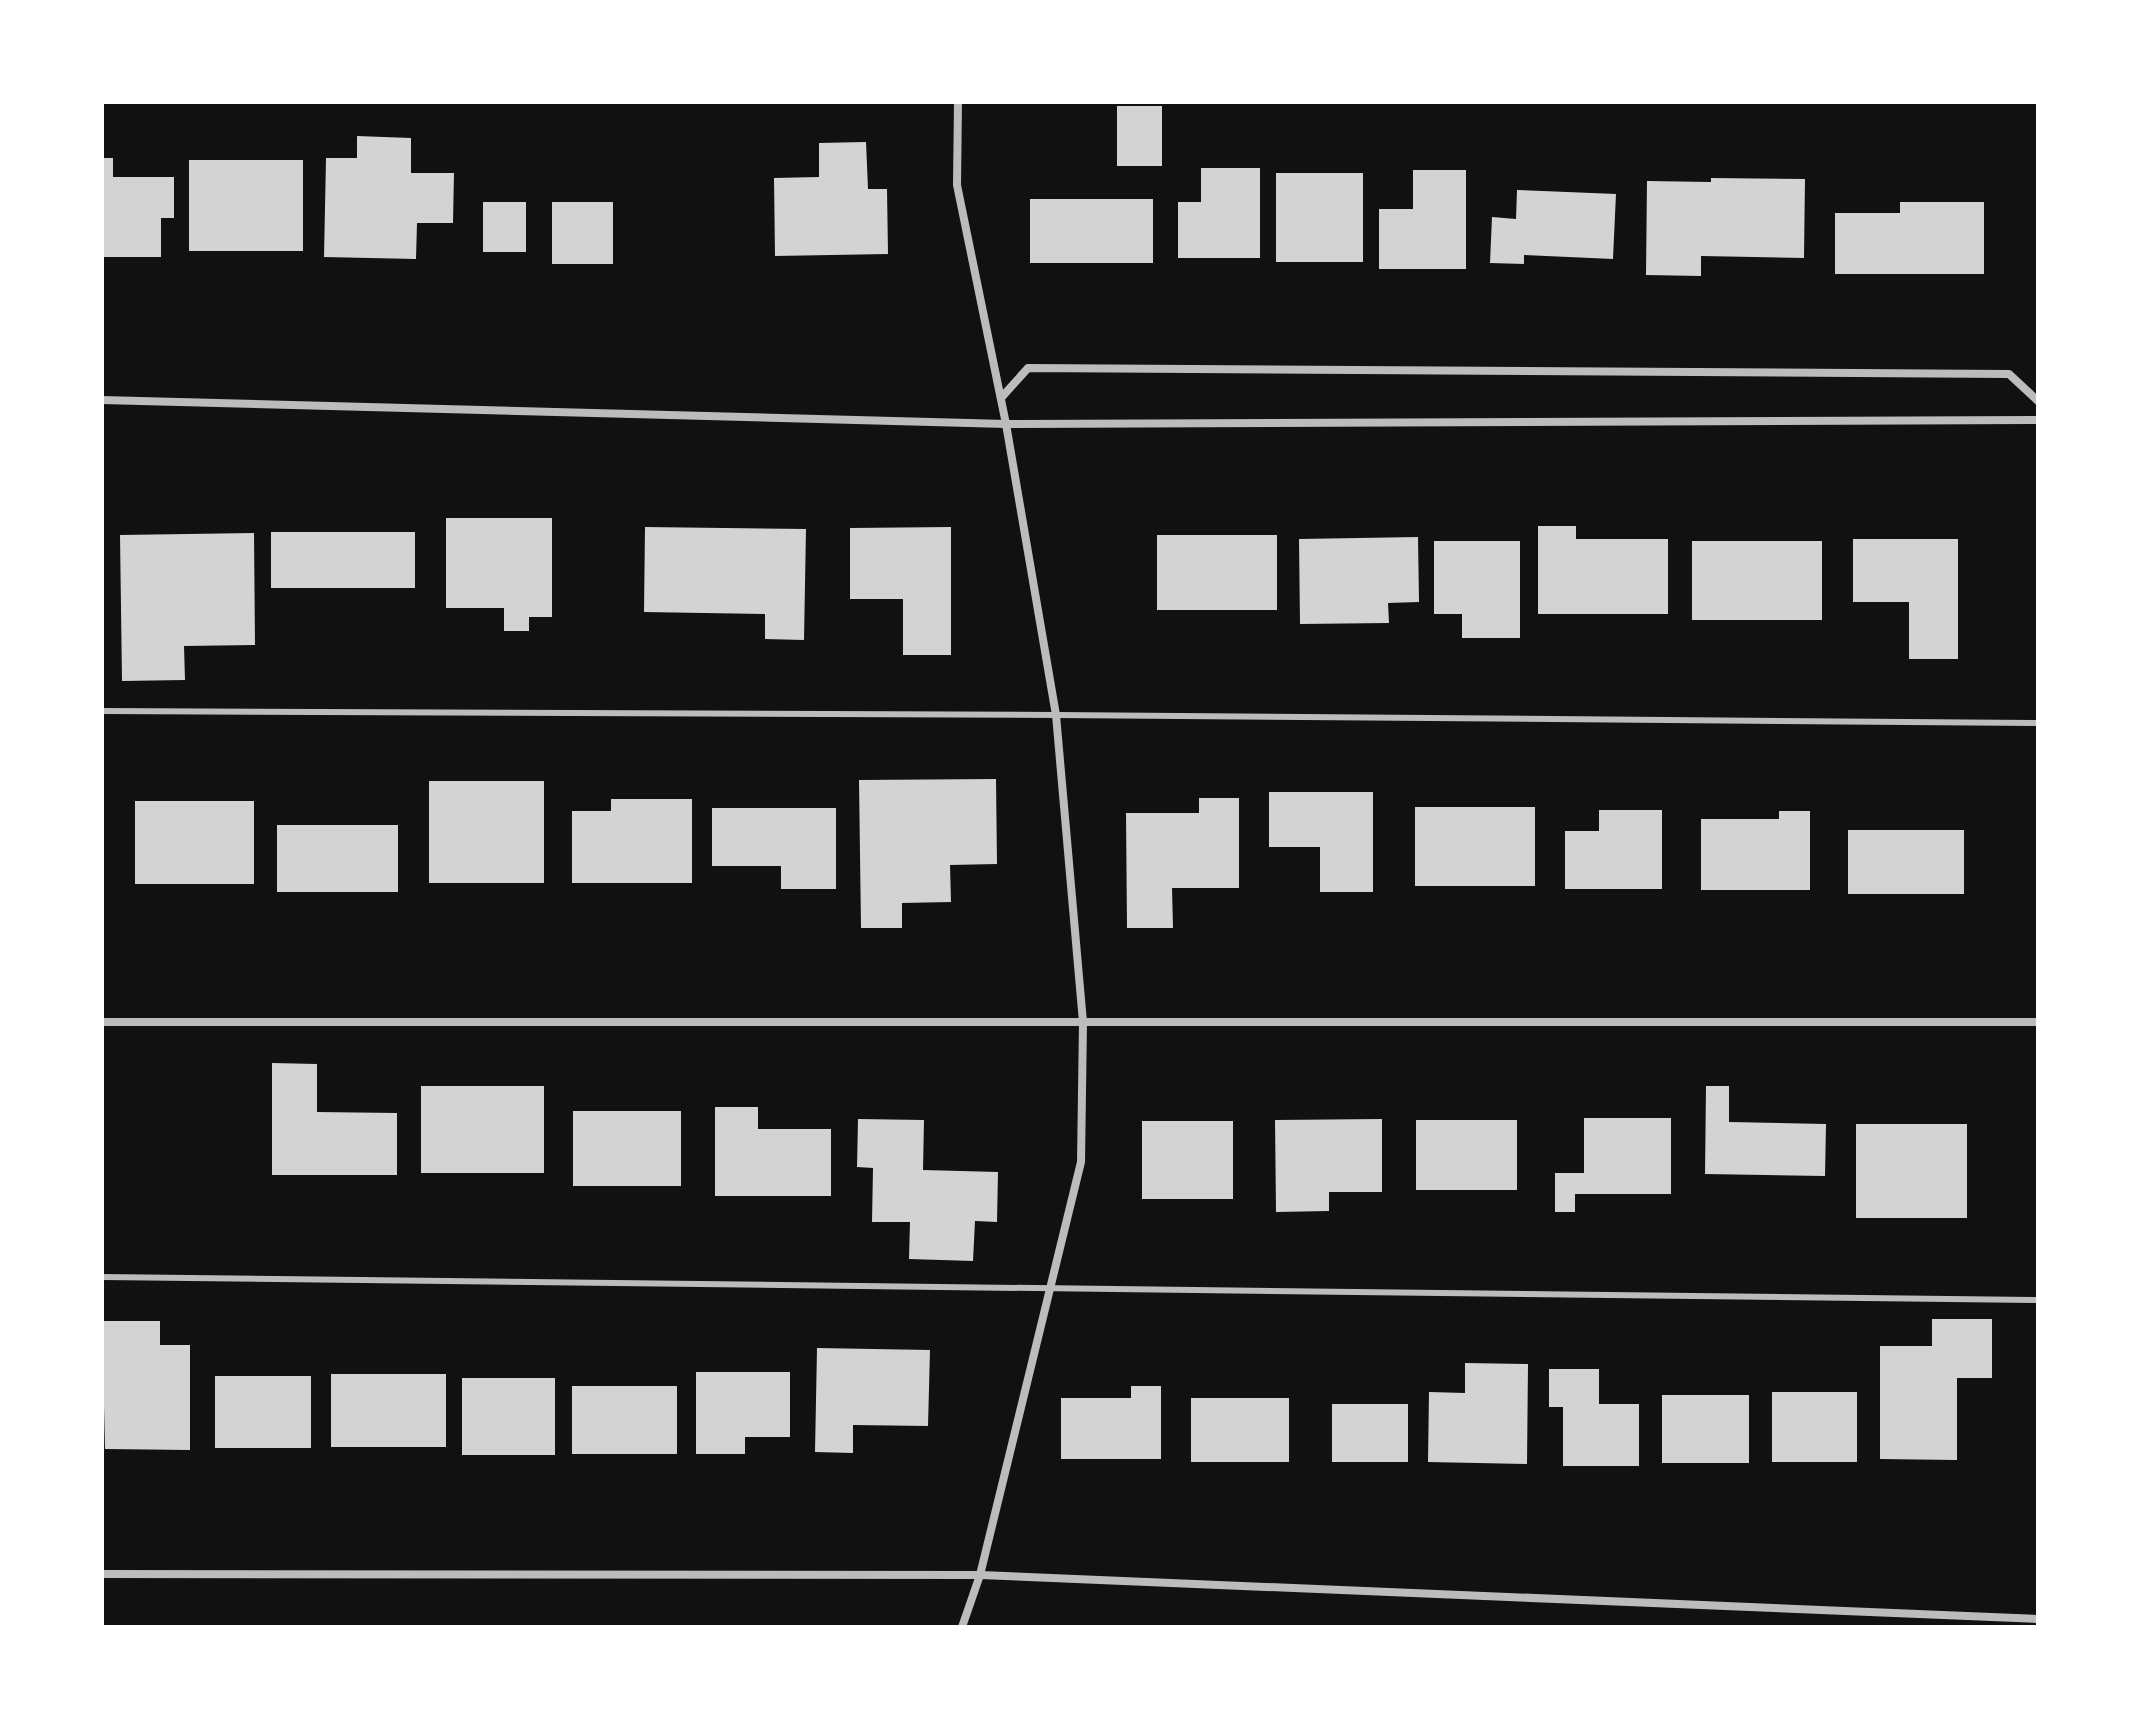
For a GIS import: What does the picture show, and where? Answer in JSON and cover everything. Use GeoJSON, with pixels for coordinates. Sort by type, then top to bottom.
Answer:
{"type":"FeatureCollection","features":[{"type":"Feature","properties":{"kind":"street"},"geometry":{"type":"LineString","coordinates":[[958,102],[957,185],[1006,424],[1056,715],[1083,1022],[1081,1162],[980,1575],[962,1627]]}},
{"type":"Feature","properties":{"kind":"street"},"geometry":{"type":"LineString","coordinates":[[1001,398],[1028,368],[1043,368],[2009,374],[2038,401]]}},
{"type":"Feature","properties":{"kind":"street"},"geometry":{"type":"LineString","coordinates":[[102,400],[1006,424],[2038,420]]}},
{"type":"Feature","properties":{"kind":"street"},"geometry":{"type":"LineString","coordinates":[[102,1022],[2038,1022]]}},
{"type":"Feature","properties":{"kind":"street"},"geometry":{"type":"LineString","coordinates":[[102,1574],[980,1575],[2038,1619]]}},
{"type":"Feature","properties":{"kind":"lane"},"geometry":{"type":"LineString","coordinates":[[102,711],[2038,723]]}},
{"type":"Feature","properties":{"kind":"lane"},"geometry":{"type":"LineString","coordinates":[[102,1277],[2038,1300]]}},
{"type":"Feature","properties":{"kind":"building"},"geometry":{"type":"Polygon","coordinates":[[[1117,106],[1162,106],[1162,166],[1117,166],[1117,106]]]}},
{"type":"Feature","properties":{"kind":"building"},"geometry":{"type":"Polygon","coordinates":[[[357,136],[411,138],[411,173],[454,173],[453,223],[417,223],[416,259],[324,257],[326,158],[357,158],[357,136]]]}},
{"type":"Feature","properties":{"kind":"building"},"geometry":{"type":"Polygon","coordinates":[[[866,142],[868,189],[887,189],[888,254],[775,256],[774,178],[819,177],[819,143],[866,142]]]}},
{"type":"Feature","properties":{"kind":"building"},"geometry":{"type":"Polygon","coordinates":[[[102,158],[113,158],[113,177],[174,177],[174,218],[161,218],[161,257],[102,257],[102,158]]]}},
{"type":"Feature","properties":{"kind":"building"},"geometry":{"type":"Polygon","coordinates":[[[189,160],[303,160],[303,251],[189,251],[189,160]]]}},
{"type":"Feature","properties":{"kind":"building"},"geometry":{"type":"Polygon","coordinates":[[[1201,168],[1260,168],[1260,258],[1178,258],[1178,202],[1201,202],[1201,168]]]}},
{"type":"Feature","properties":{"kind":"building"},"geometry":{"type":"Polygon","coordinates":[[[1413,170],[1466,170],[1466,269],[1379,269],[1379,209],[1413,209],[1413,170]]]}},
{"type":"Feature","properties":{"kind":"building"},"geometry":{"type":"Polygon","coordinates":[[[1276,173],[1363,173],[1363,262],[1276,262],[1276,173]]]}},
{"type":"Feature","properties":{"kind":"building"},"geometry":{"type":"Polygon","coordinates":[[[1711,178],[1805,179],[1804,258],[1701,256],[1701,276],[1646,275],[1647,181],[1711,182],[1711,178]]]}},
{"type":"Feature","properties":{"kind":"building"},"geometry":{"type":"Polygon","coordinates":[[[1517,190],[1616,194],[1613,259],[1524,255],[1524,264],[1490,263],[1492,217],[1516,219],[1517,190]]]}},
{"type":"Feature","properties":{"kind":"building"},"geometry":{"type":"Polygon","coordinates":[[[1030,199],[1153,199],[1153,263],[1030,263],[1030,199]]]}},
{"type":"Feature","properties":{"kind":"building"},"geometry":{"type":"Polygon","coordinates":[[[483,202],[526,202],[526,252],[483,252],[483,202]]]}},
{"type":"Feature","properties":{"kind":"building"},"geometry":{"type":"Polygon","coordinates":[[[552,202],[613,202],[613,264],[552,264],[552,202]]]}},
{"type":"Feature","properties":{"kind":"building"},"geometry":{"type":"Polygon","coordinates":[[[1900,202],[1984,202],[1984,274],[1835,274],[1835,213],[1900,213],[1900,202]]]}},
{"type":"Feature","properties":{"kind":"building"},"geometry":{"type":"Polygon","coordinates":[[[446,518],[552,518],[552,617],[529,617],[529,631],[504,631],[504,608],[446,608],[446,518]]]}},
{"type":"Feature","properties":{"kind":"building"},"geometry":{"type":"Polygon","coordinates":[[[1538,526],[1576,526],[1576,539],[1668,539],[1668,614],[1538,614],[1538,526]]]}},
{"type":"Feature","properties":{"kind":"building"},"geometry":{"type":"Polygon","coordinates":[[[645,527],[806,529],[804,640],[765,639],[765,614],[644,612],[645,527]]]}},
{"type":"Feature","properties":{"kind":"building"},"geometry":{"type":"Polygon","coordinates":[[[951,527],[951,655],[903,655],[903,599],[850,599],[850,528],[951,527]]]}},
{"type":"Feature","properties":{"kind":"building"},"geometry":{"type":"Polygon","coordinates":[[[271,532],[415,532],[415,588],[271,588],[271,532]]]}},
{"type":"Feature","properties":{"kind":"building"},"geometry":{"type":"Polygon","coordinates":[[[254,533],[255,645],[184,646],[185,680],[122,681],[120,535],[254,533]]]}},
{"type":"Feature","properties":{"kind":"building"},"geometry":{"type":"Polygon","coordinates":[[[1157,535],[1277,535],[1277,610],[1157,610],[1157,535]]]}},
{"type":"Feature","properties":{"kind":"building"},"geometry":{"type":"Polygon","coordinates":[[[1418,537],[1419,602],[1388,603],[1389,623],[1300,624],[1299,539],[1418,537]]]}},
{"type":"Feature","properties":{"kind":"building"},"geometry":{"type":"Polygon","coordinates":[[[1853,539],[1958,539],[1958,659],[1909,659],[1909,602],[1853,602],[1853,539]]]}},
{"type":"Feature","properties":{"kind":"building"},"geometry":{"type":"Polygon","coordinates":[[[1434,541],[1520,541],[1520,638],[1462,638],[1462,614],[1434,614],[1434,541]]]}},
{"type":"Feature","properties":{"kind":"building"},"geometry":{"type":"Polygon","coordinates":[[[1692,541],[1822,541],[1822,620],[1692,620],[1692,541]]]}},
{"type":"Feature","properties":{"kind":"building"},"geometry":{"type":"Polygon","coordinates":[[[996,779],[997,864],[950,865],[951,902],[902,903],[902,928],[861,928],[859,780],[996,779]]]}},
{"type":"Feature","properties":{"kind":"building"},"geometry":{"type":"Polygon","coordinates":[[[429,781],[544,781],[544,883],[429,883],[429,781]]]}},
{"type":"Feature","properties":{"kind":"building"},"geometry":{"type":"Polygon","coordinates":[[[1269,792],[1373,792],[1373,892],[1320,892],[1320,847],[1269,847],[1269,792]]]}},
{"type":"Feature","properties":{"kind":"building"},"geometry":{"type":"Polygon","coordinates":[[[1199,798],[1239,798],[1239,888],[1172,888],[1173,928],[1127,928],[1126,813],[1199,813],[1199,798]]]}},
{"type":"Feature","properties":{"kind":"building"},"geometry":{"type":"Polygon","coordinates":[[[611,799],[692,799],[692,883],[572,883],[572,811],[611,811],[611,799]]]}},
{"type":"Feature","properties":{"kind":"building"},"geometry":{"type":"Polygon","coordinates":[[[135,801],[254,801],[254,884],[135,884],[135,801]]]}},
{"type":"Feature","properties":{"kind":"building"},"geometry":{"type":"Polygon","coordinates":[[[1415,807],[1535,807],[1535,886],[1415,886],[1415,807]]]}},
{"type":"Feature","properties":{"kind":"building"},"geometry":{"type":"Polygon","coordinates":[[[712,808],[836,808],[836,889],[781,889],[781,866],[712,866],[712,808]]]}},
{"type":"Feature","properties":{"kind":"building"},"geometry":{"type":"Polygon","coordinates":[[[1599,810],[1662,810],[1662,889],[1565,889],[1565,831],[1599,831],[1599,810]]]}},
{"type":"Feature","properties":{"kind":"building"},"geometry":{"type":"Polygon","coordinates":[[[1779,811],[1810,811],[1810,890],[1701,890],[1701,819],[1779,819],[1779,811]]]}},
{"type":"Feature","properties":{"kind":"building"},"geometry":{"type":"Polygon","coordinates":[[[277,825],[398,825],[398,892],[277,892],[277,825]]]}},
{"type":"Feature","properties":{"kind":"building"},"geometry":{"type":"Polygon","coordinates":[[[1848,830],[1964,830],[1964,894],[1848,894],[1848,830]]]}},
{"type":"Feature","properties":{"kind":"building"},"geometry":{"type":"Polygon","coordinates":[[[272,1063],[317,1064],[317,1112],[397,1113],[397,1175],[272,1175],[272,1063]]]}},
{"type":"Feature","properties":{"kind":"building"},"geometry":{"type":"Polygon","coordinates":[[[421,1086],[544,1086],[544,1173],[421,1173],[421,1086]]]}},
{"type":"Feature","properties":{"kind":"building"},"geometry":{"type":"Polygon","coordinates":[[[1706,1086],[1729,1086],[1729,1122],[1826,1124],[1825,1176],[1705,1174],[1706,1086]]]}},
{"type":"Feature","properties":{"kind":"building"},"geometry":{"type":"Polygon","coordinates":[[[715,1107],[758,1107],[758,1129],[831,1129],[831,1196],[715,1196],[715,1107]]]}},
{"type":"Feature","properties":{"kind":"building"},"geometry":{"type":"Polygon","coordinates":[[[573,1111],[681,1111],[681,1186],[573,1186],[573,1111]]]}},
{"type":"Feature","properties":{"kind":"building"},"geometry":{"type":"Polygon","coordinates":[[[1584,1118],[1671,1118],[1671,1194],[1575,1194],[1575,1212],[1555,1212],[1555,1173],[1584,1173],[1584,1118]]]}},
{"type":"Feature","properties":{"kind":"building"},"geometry":{"type":"Polygon","coordinates":[[[858,1119],[924,1120],[923,1170],[998,1172],[997,1222],[975,1221],[973,1261],[909,1259],[910,1222],[872,1222],[873,1168],[857,1167],[858,1119]]]}},
{"type":"Feature","properties":{"kind":"building"},"geometry":{"type":"Polygon","coordinates":[[[1382,1119],[1382,1192],[1329,1192],[1329,1211],[1276,1212],[1275,1120],[1382,1119]]]}},
{"type":"Feature","properties":{"kind":"building"},"geometry":{"type":"Polygon","coordinates":[[[1416,1120],[1517,1120],[1517,1190],[1416,1190],[1416,1120]]]}},
{"type":"Feature","properties":{"kind":"building"},"geometry":{"type":"Polygon","coordinates":[[[1142,1121],[1233,1121],[1233,1199],[1142,1199],[1142,1121]]]}},
{"type":"Feature","properties":{"kind":"building"},"geometry":{"type":"Polygon","coordinates":[[[1856,1124],[1967,1124],[1967,1218],[1856,1218],[1856,1124]]]}},
{"type":"Feature","properties":{"kind":"building"},"geometry":{"type":"Polygon","coordinates":[[[1932,1319],[1992,1319],[1992,1378],[1957,1378],[1957,1460],[1880,1459],[1880,1346],[1932,1346],[1932,1319]]]}},
{"type":"Feature","properties":{"kind":"building"},"geometry":{"type":"Polygon","coordinates":[[[102,1321],[160,1321],[160,1345],[190,1345],[190,1450],[105,1449],[102,1321]]]}},
{"type":"Feature","properties":{"kind":"building"},"geometry":{"type":"Polygon","coordinates":[[[817,1348],[930,1350],[928,1426],[853,1425],[853,1453],[815,1452],[817,1348]]]}},
{"type":"Feature","properties":{"kind":"building"},"geometry":{"type":"Polygon","coordinates":[[[1465,1363],[1528,1364],[1527,1464],[1428,1462],[1429,1392],[1465,1393],[1465,1363]]]}},
{"type":"Feature","properties":{"kind":"building"},"geometry":{"type":"Polygon","coordinates":[[[1549,1369],[1599,1369],[1599,1404],[1639,1404],[1639,1466],[1563,1466],[1563,1407],[1549,1407],[1549,1369]]]}},
{"type":"Feature","properties":{"kind":"building"},"geometry":{"type":"Polygon","coordinates":[[[696,1372],[790,1372],[790,1437],[745,1437],[745,1454],[696,1454],[696,1372]]]}},
{"type":"Feature","properties":{"kind":"building"},"geometry":{"type":"Polygon","coordinates":[[[331,1374],[446,1374],[446,1447],[331,1447],[331,1374]]]}},
{"type":"Feature","properties":{"kind":"building"},"geometry":{"type":"Polygon","coordinates":[[[215,1376],[311,1376],[311,1448],[215,1448],[215,1376]]]}},
{"type":"Feature","properties":{"kind":"building"},"geometry":{"type":"Polygon","coordinates":[[[462,1378],[555,1378],[555,1455],[462,1455],[462,1378]]]}},
{"type":"Feature","properties":{"kind":"building"},"geometry":{"type":"Polygon","coordinates":[[[572,1386],[677,1386],[677,1454],[572,1454],[572,1386]]]}},
{"type":"Feature","properties":{"kind":"building"},"geometry":{"type":"Polygon","coordinates":[[[1131,1386],[1161,1386],[1161,1459],[1061,1459],[1061,1398],[1131,1398],[1131,1386]]]}},
{"type":"Feature","properties":{"kind":"building"},"geometry":{"type":"Polygon","coordinates":[[[1772,1392],[1857,1392],[1857,1462],[1772,1462],[1772,1392]]]}},
{"type":"Feature","properties":{"kind":"building"},"geometry":{"type":"Polygon","coordinates":[[[1662,1395],[1749,1395],[1749,1463],[1662,1463],[1662,1395]]]}},
{"type":"Feature","properties":{"kind":"building"},"geometry":{"type":"Polygon","coordinates":[[[1191,1398],[1289,1398],[1289,1462],[1191,1462],[1191,1398]]]}},
{"type":"Feature","properties":{"kind":"building"},"geometry":{"type":"Polygon","coordinates":[[[1332,1404],[1408,1404],[1408,1462],[1332,1462],[1332,1404]]]}}]}
